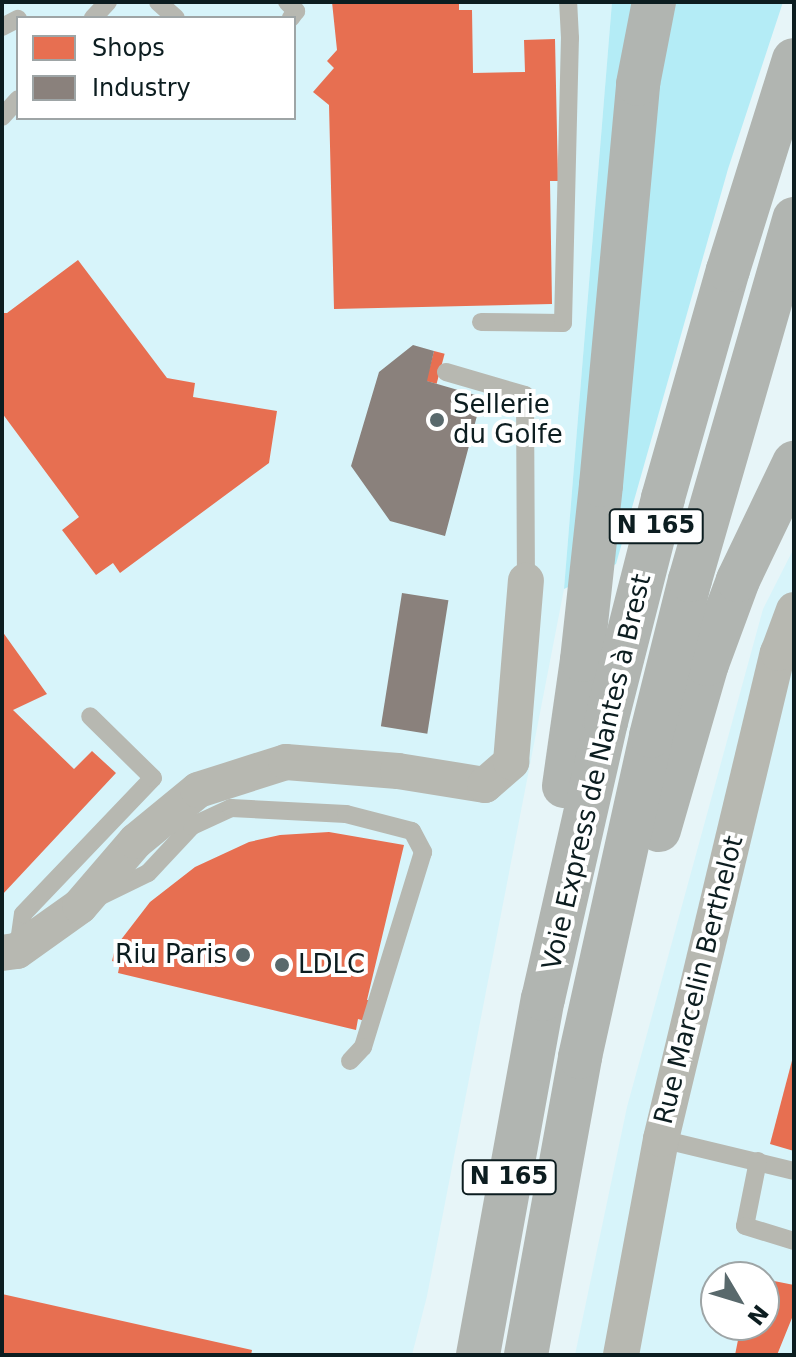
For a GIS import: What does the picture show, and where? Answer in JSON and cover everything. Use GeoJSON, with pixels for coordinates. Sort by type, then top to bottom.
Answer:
{"type":"FeatureCollection","features":[{"type":"Feature","properties":{"kind":"highway"},"geometry":{"type":"LineString","coordinates":[[633,2],[628,44],[638,84]]}},
{"type":"Feature","properties":{"kind":"highway"},"geometry":{"type":"LineString","coordinates":[[543,999],[528,954],[568,762],[581,674],[638,84],[654,2]]}},
{"type":"Feature","properties":{"kind":"highway","name":"Voie Express de Nantes à Brest"},"geometry":{"type":"LineString","coordinates":[[478,1355],[543,999],[606,722],[663,498],[728,270],[794,60]]}},
{"type":"Feature","properties":{"kind":"highway","name":"Voie Express de Nantes à Brest"},"geometry":{"type":"LineString","coordinates":[[526,1355],[580,1057],[690,580],[794,219]]}},
{"type":"Feature","properties":{"kind":"highway"},"geometry":{"type":"LineString","coordinates":[[603,954],[639,902],[707,664],[738,580],[794,463]]}},
{"type":"Feature","properties":{"kind":"street"},"geometry":{"type":"LineString","coordinates":[[10,952],[80,906],[136,841],[198,790],[286,762],[398,771],[485,785],[511,762],[526,581]]}},
{"type":"Feature","properties":{"kind":"street","name":"Rue Marcelin Berthelot"},"geometry":{"type":"LineString","coordinates":[[621,1355],[661,1139],[778,653],[794,610]]}},
{"type":"Feature","properties":{"kind":"lane"},"geometry":{"type":"LineString","coordinates":[[158,2],[174,16]]}},
{"type":"Feature","properties":{"kind":"lane"},"geometry":{"type":"LineString","coordinates":[[481,322],[563,323],[570,38],[568,2]]}},
{"type":"Feature","properties":{"kind":"lane"},"geometry":{"type":"LineString","coordinates":[[2,117],[16,101]]}},
{"type":"Feature","properties":{"kind":"lane"},"geometry":{"type":"LineString","coordinates":[[446,372],[525,395],[526,581]]}},
{"type":"Feature","properties":{"kind":"lane"},"geometry":{"type":"LineString","coordinates":[[10,952],[23,914],[153,778],[90,716]]}},
{"type":"Feature","properties":{"kind":"lane"},"geometry":{"type":"LineString","coordinates":[[80,906],[148,873],[192,826],[231,808],[346,814],[412,831],[423,852],[368,1033],[363,1047],[350,1061]]}},
{"type":"Feature","properties":{"kind":"lane"},"geometry":{"type":"LineString","coordinates":[[661,1139],[794,1171]]}},
{"type":"Feature","properties":{"kind":"lane"},"geometry":{"type":"LineString","coordinates":[[758,1161],[745,1226],[794,1241]]}},
{"type":"Feature","properties":{"kind":"shaded area"},"geometry":{"type":"Polygon","coordinates":[[[2,2],[612,2],[564,589],[427,1296],[412,1355],[2,1355],[2,2]]]}},
{"type":"Feature","properties":{"kind":"shaded area"},"geometry":{"type":"Polygon","coordinates":[[[612,2],[783,2],[728,169],[616,564],[564,589],[612,2]]]}},
{"type":"Feature","properties":{"kind":"shaded area"},"geometry":{"type":"Polygon","coordinates":[[[794,548],[794,1355],[575,1355],[627,1107],[763,609],[794,548]]]}},
{"type":"Feature","properties":{"kind":"building: Shops"},"geometry":{"type":"Polygon","coordinates":[[[332,2],[459,2],[459,10],[472,10],[473,73],[525,72],[524,40],[555,39],[558,181],[550,181],[552,304],[334,309],[329,105],[313,92],[334,68],[327,61],[337,50],[332,2]]]}},
{"type":"Feature","properties":{"kind":"building: Shops"},"geometry":{"type":"Polygon","coordinates":[[[78,260],[167,378],[195,383],[193,397],[277,411],[269,463],[120,573],[113,563],[96,575],[62,530],[79,517],[2,413],[2,313],[7,313],[78,260]]]}},
{"type":"Feature","properties":{"kind":"building: Shops"},"geometry":{"type":"Polygon","coordinates":[[[434,351],[445,354],[437,384],[426,381],[434,351]]]}},
{"type":"Feature","properties":{"kind":"building: Shops"},"geometry":{"type":"Polygon","coordinates":[[[2,631],[47,694],[13,710],[74,769],[92,751],[116,773],[2,895],[2,631]]]}},
{"type":"Feature","properties":{"kind":"building: Shops"},"geometry":{"type":"Polygon","coordinates":[[[329,832],[404,845],[367,1000],[370,1000],[365,1021],[358,1019],[356,1030],[118,973],[120,963],[112,961],[117,940],[120,941],[150,902],[195,867],[249,842],[280,835],[329,832]]]}},
{"type":"Feature","properties":{"kind":"building: Shops"},"geometry":{"type":"Polygon","coordinates":[[[794,1053],[794,1151],[770,1144],[794,1053]]]}},
{"type":"Feature","properties":{"kind":"building: Shops"},"geometry":{"type":"Polygon","coordinates":[[[780,1282],[794,1285],[794,1313],[777,1355],[735,1355],[738,1341],[780,1341],[780,1282]]]}},
{"type":"Feature","properties":{"kind":"building: Shops"},"geometry":{"type":"Polygon","coordinates":[[[2,1294],[252,1350],[251,1355],[2,1355],[2,1294]]]}},
{"type":"Feature","properties":{"kind":"building: Industry"},"geometry":{"type":"Polygon","coordinates":[[[413,345],[434,351],[427,381],[482,397],[445,536],[390,521],[351,466],[379,372],[413,345]]]}},
{"type":"Feature","properties":{"kind":"building: Industry"},"geometry":{"type":"Polygon","coordinates":[[[402,593],[448,600],[427,734],[381,726],[402,593]]]}},
{"type":"Feature","properties":{"kind":"place","name":"Sellerie du Golfe"},"geometry":{"type":"Point","coordinates":[437,420]}},
{"type":"Feature","properties":{"kind":"place","name":"Riu Paris"},"geometry":{"type":"Point","coordinates":[243,955]}},
{"type":"Feature","properties":{"kind":"place","name":"LDLC"},"geometry":{"type":"Point","coordinates":[282,965]}}]}
